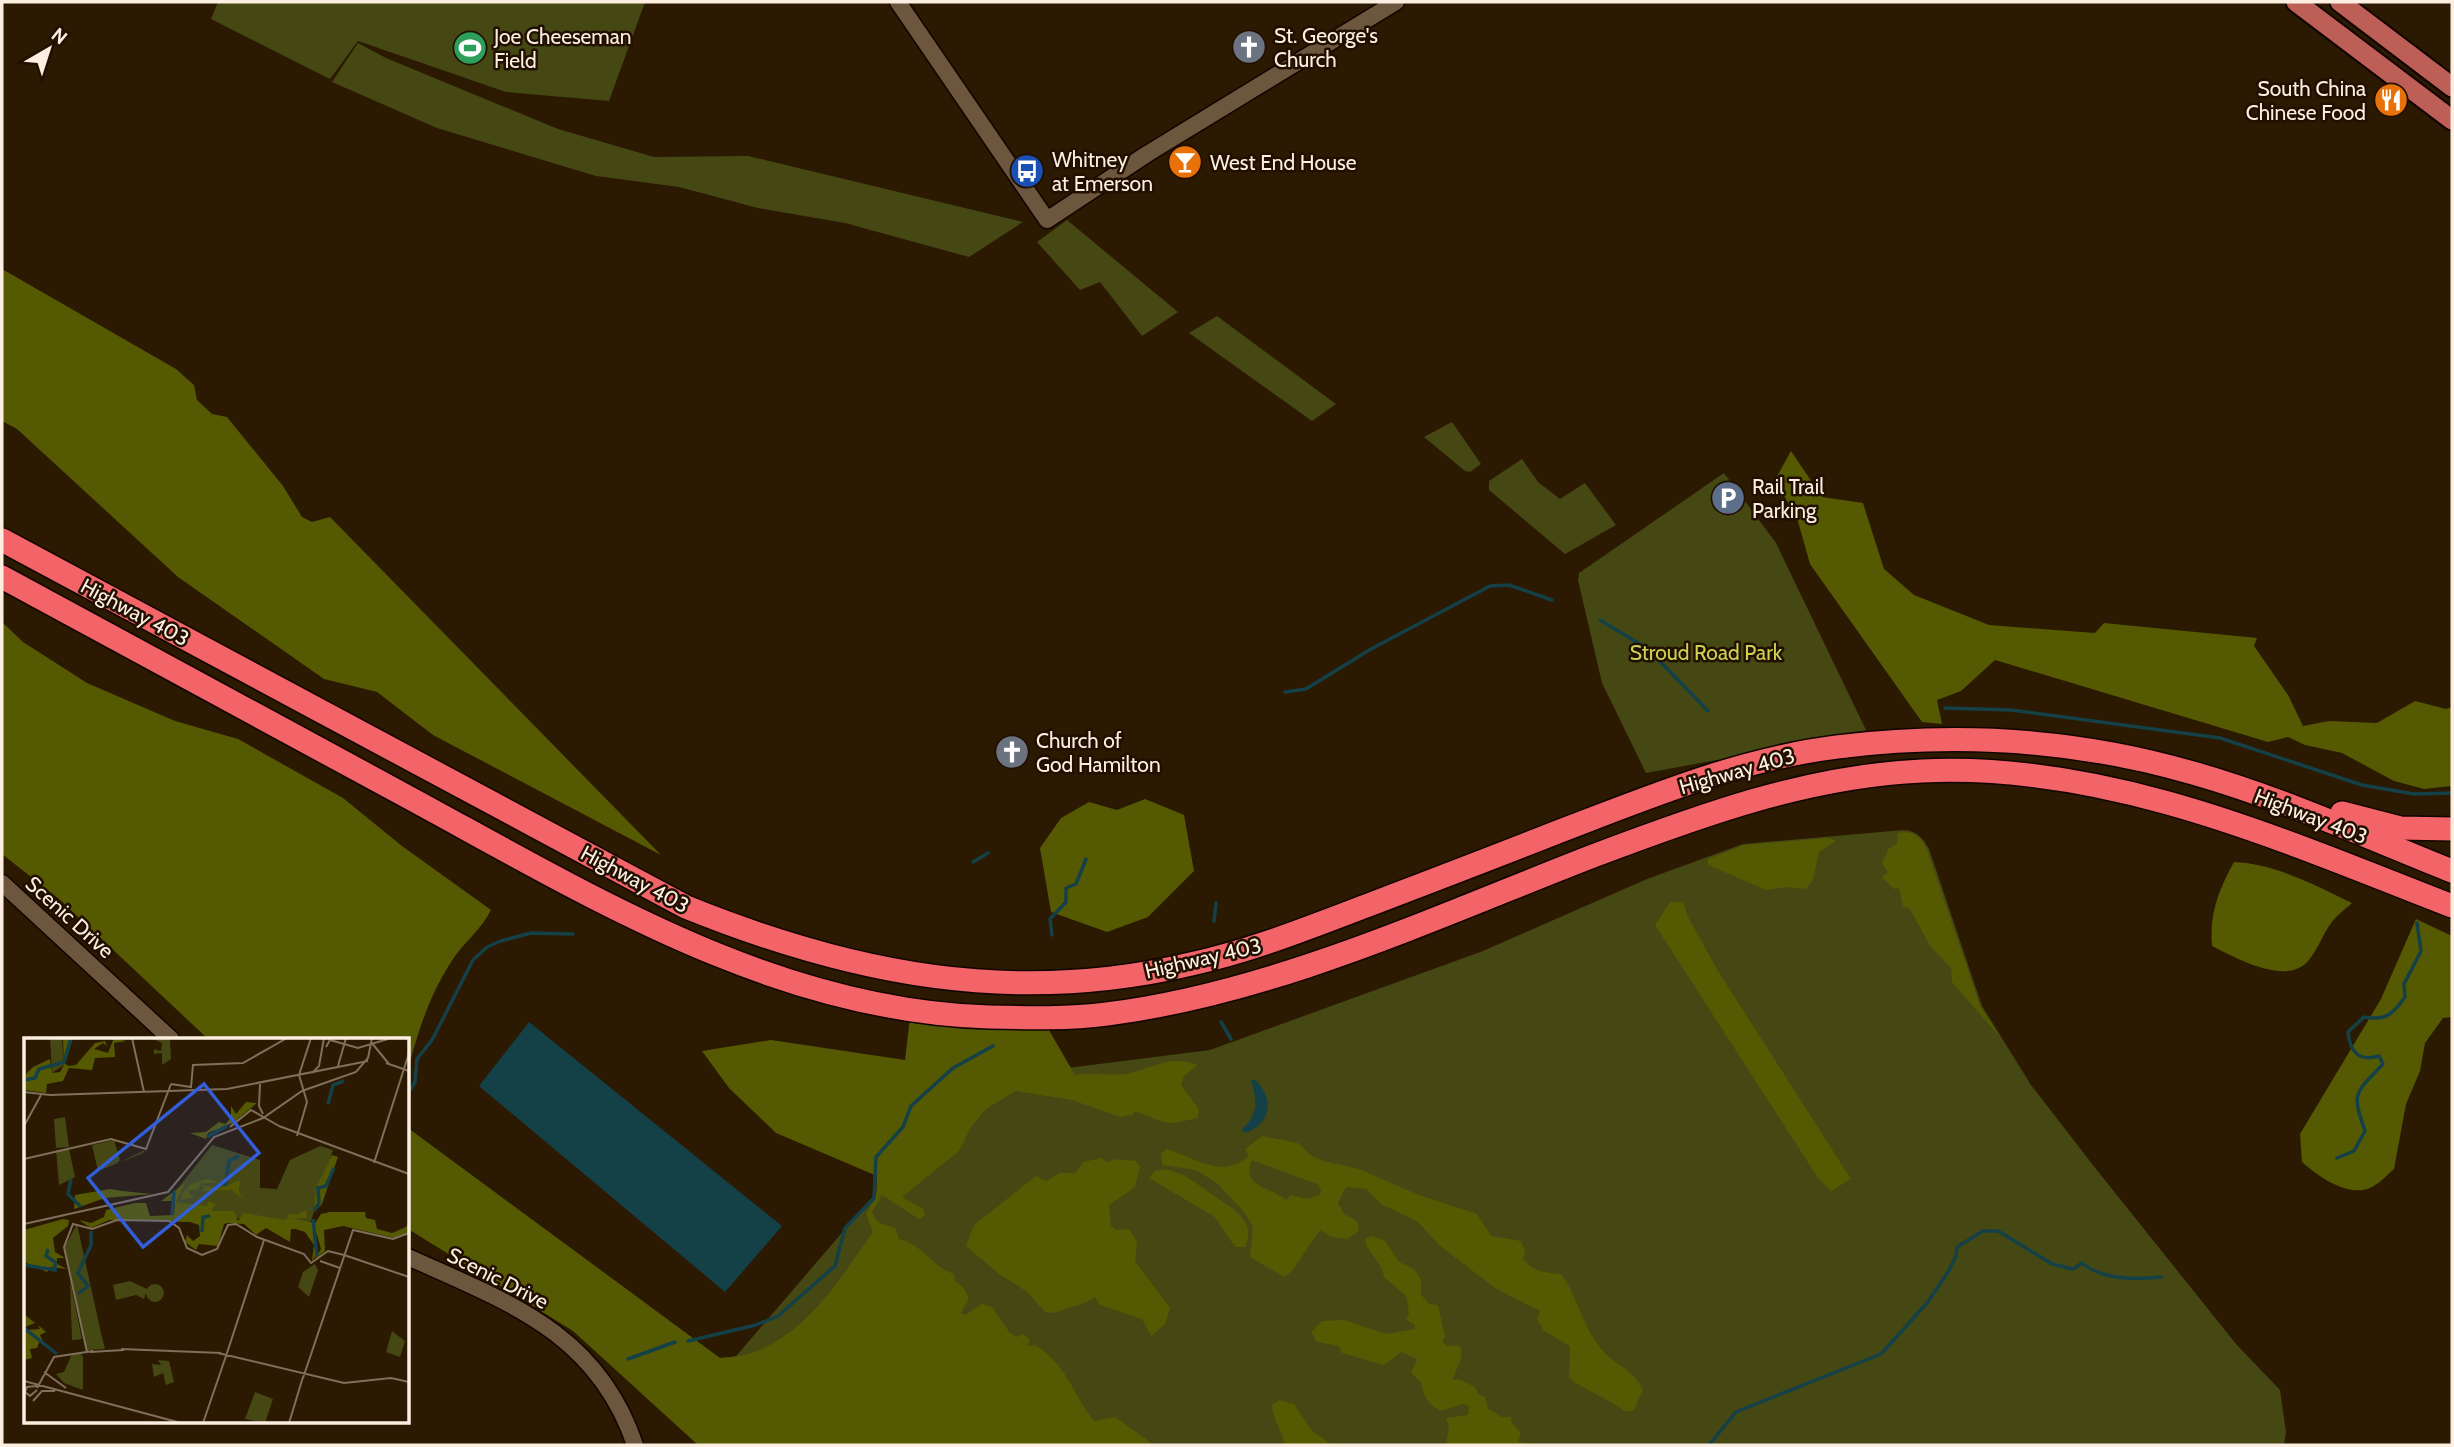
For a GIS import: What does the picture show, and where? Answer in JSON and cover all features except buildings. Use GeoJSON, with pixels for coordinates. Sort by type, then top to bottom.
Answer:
{"type":"FeatureCollection","features":[{"type":"Feature","properties":{"kind":"highway","name":"Highway 403"},"geometry":{"type":"LineString","coordinates":[[2,540],[686,907],[791,947],[849,963],[983,982],[1084,980],[1191,965],[1280,939],[1747,763],[1794,753],[1855,745],[1997,738],[2069,746],[2198,774],[2452,870]]}},
{"type":"Feature","properties":{"kind":"highway","name":"Highway 403"},"geometry":{"type":"LineString","coordinates":[[2,577],[577,889],[699,949],[787,983],[889,1007],[985,1017],[1100,1016],[1162,1006],[1320,962],[1683,822],[1752,800],[1876,775],[1927,771],[2042,778],[2092,785],[2176,804],[2257,830],[2452,906]]}},
{"type":"Feature","properties":{"kind":"highway"},"geometry":{"type":"LineString","coordinates":[[2198,774],[2227,775],[2369,821],[2416,830],[2452,829]]}},
{"type":"Feature","properties":{"kind":"main road"},"geometry":{"type":"LineString","coordinates":[[2296,2],[2452,120]]}},
{"type":"Feature","properties":{"kind":"main road"},"geometry":{"type":"LineString","coordinates":[[2340,2],[2452,87]]}},
{"type":"Feature","properties":{"kind":"street"},"geometry":{"type":"LineString","coordinates":[[898,2],[1047,220],[1147,154],[1396,2]]}},
{"type":"Feature","properties":{"kind":"street","name":"Scenic Drive"},"geometry":{"type":"LineString","coordinates":[[2,883],[171,1038]]}},
{"type":"Feature","properties":{"kind":"street","name":"Scenic Drive"},"geometry":{"type":"LineString","coordinates":[[410,1257],[536,1317],[560,1336],[604,1383],[627,1421],[635,1445]]}},
{"type":"Feature","properties":{"kind":"green space"},"geometry":{"type":"Polygon","coordinates":[[[218,2],[645,2],[609,101],[506,92],[358,41],[330,79],[211,19],[218,2]]]}},
{"type":"Feature","properties":{"kind":"green space"},"geometry":{"type":"Polygon","coordinates":[[[358,43],[386,58],[558,129],[654,157],[748,156],[1023,222],[969,257],[845,223],[758,208],[679,187],[596,176],[437,128],[332,82],[358,43]]]}},
{"type":"Feature","properties":{"kind":"green space"},"geometry":{"type":"Polygon","coordinates":[[[1067,220],[1178,312],[1142,336],[1100,282],[1080,290],[1037,242],[1067,220]]]}},
{"type":"Feature","properties":{"kind":"green space"},"geometry":{"type":"Polygon","coordinates":[[[1217,316],[1336,404],[1312,421],[1189,333],[1217,316]]]}},
{"type":"Feature","properties":{"kind":"green space"},"geometry":{"type":"Polygon","coordinates":[[[1452,422],[1481,464],[1470,472],[1465,471],[1424,437],[1452,422]]]}},
{"type":"Feature","properties":{"kind":"green space"},"geometry":{"type":"Polygon","coordinates":[[[1522,459],[1538,482],[1560,499],[1585,483],[1616,525],[1565,554],[1489,490],[1489,481],[1522,459]]]}},
{"type":"Feature","properties":{"kind":"green space","name":"Stroud Road Park"},"geometry":{"type":"Polygon","coordinates":[[[1724,473],[1776,543],[1866,730],[1819,747],[1755,753],[1646,773],[1602,683],[1578,580],[1579,573],[1724,473]]]}},
{"type":"Feature","properties":{"kind":"green space"},"geometry":{"type":"Polygon","coordinates":[[[1903,830],[1919,835],[1929,849],[1982,1006],[2031,1085],[2236,1344],[2280,1390],[2286,1432],[2284,1445],[806,1445],[719,1376],[973,1080],[1210,1050],[1483,951],[1647,879],[1743,844],[1903,830]]]}},
{"type":"Feature","properties":{"kind":"shaded area"},"geometry":{"type":"Polygon","coordinates":[[[2,269],[176,369],[194,385],[197,400],[212,414],[227,417],[283,486],[302,517],[312,522],[330,517],[661,855],[433,735],[377,692],[324,679],[178,577],[17,429],[2,421],[2,269]]]}},
{"type":"Feature","properties":{"kind":"shaded area"},"geometry":{"type":"Polygon","coordinates":[[[1791,451],[1822,497],[1863,503],[1884,569],[1914,595],[1989,625],[2095,633],[2104,623],[2257,638],[2254,646],[2288,695],[2303,726],[2329,721],[2377,723],[2415,701],[2446,709],[2452,707],[2452,786],[2424,789],[2394,781],[2342,753],[2305,745],[2288,737],[2268,742],[1995,660],[1961,691],[1937,700],[1942,724],[1922,722],[1810,564],[1797,518],[1775,480],[1791,451]]]}},
{"type":"Feature","properties":{"kind":"shaded area"},"geometry":{"type":"Polygon","coordinates":[[[2,622],[23,642],[87,683],[175,721],[238,739],[343,798],[402,846],[491,910],[455,956],[439,983],[421,1026],[410,1063],[410,1038],[207,1038],[59,899],[2,854],[2,622]]]}},
{"type":"Feature","properties":{"kind":"shaded area"},"geometry":{"type":"Polygon","coordinates":[[[1145,799],[1184,815],[1194,871],[1148,917],[1107,932],[1051,912],[1040,848],[1061,818],[1089,802],[1117,810],[1145,799]]]}},
{"type":"Feature","properties":{"kind":"shaded area"},"geometry":{"type":"Polygon","coordinates":[[[1898,833],[1915,835],[1926,847],[1980,1006],[2001,1038],[1952,982],[1951,968],[1930,946],[1910,909],[1903,906],[1899,888],[1894,889],[1882,877],[1888,872],[1882,863],[1889,848],[1897,844],[1898,833]]]}},
{"type":"Feature","properties":{"kind":"shaded area"},"geometry":{"type":"Polygon","coordinates":[[[1828,838],[1836,841],[1819,852],[1813,879],[1806,889],[1787,887],[1766,890],[1708,865],[1708,859],[1744,845],[1828,838]]]}},
{"type":"Feature","properties":{"kind":"shaded area"},"geometry":{"type":"Polygon","coordinates":[[[2234,862],[2280,871],[2352,903],[2331,923],[2312,956],[2300,968],[2275,971],[2262,968],[2212,946],[2216,902],[2234,862]]]}},
{"type":"Feature","properties":{"kind":"shaded area"},"geometry":{"type":"Polygon","coordinates":[[[1670,902],[1683,902],[1688,917],[1718,971],[1851,1179],[1831,1191],[1818,1178],[1655,925],[1670,902]]]}},
{"type":"Feature","properties":{"kind":"shaded area"},"geometry":{"type":"Polygon","coordinates":[[[2416,919],[2452,936],[2452,1017],[2443,1018],[2425,1043],[2420,1071],[2406,1104],[2394,1169],[2372,1187],[2363,1190],[2344,1188],[2316,1174],[2302,1162],[2300,1134],[2381,999],[2416,919]]]}},
{"type":"Feature","properties":{"kind":"shaded area"},"geometry":{"type":"Polygon","coordinates":[[[910,1017],[1046,1025],[1075,1075],[1126,1074],[1169,1061],[1198,1065],[1184,1076],[1181,1085],[1199,1109],[1198,1118],[1171,1123],[1135,1111],[1132,1115],[1120,1117],[1072,1100],[1016,1091],[987,1108],[971,1127],[959,1151],[902,1197],[923,1209],[925,1215],[919,1219],[882,1195],[872,1212],[879,1223],[896,1229],[899,1239],[914,1245],[939,1266],[954,1274],[955,1281],[963,1287],[969,1298],[961,1313],[965,1315],[982,1304],[992,1307],[1010,1333],[1017,1337],[1023,1334],[1030,1340],[1027,1346],[1035,1345],[1055,1362],[1094,1421],[1115,1417],[1154,1445],[698,1445],[573,1331],[410,1230],[410,1129],[720,1358],[752,1353],[772,1344],[806,1318],[835,1285],[873,1232],[866,1214],[876,1197],[877,1176],[776,1133],[729,1088],[702,1051],[771,1040],[905,1060],[910,1017]]]}},
{"type":"Feature","properties":{"kind":"shaded area"},"geometry":{"type":"Polygon","coordinates":[[[1262,1136],[1298,1143],[1312,1156],[1324,1161],[1359,1169],[1419,1195],[1477,1214],[1491,1236],[1521,1241],[1525,1251],[1523,1259],[1535,1269],[1561,1274],[1597,1343],[1639,1383],[1643,1390],[1634,1410],[1626,1412],[1569,1378],[1570,1346],[1544,1331],[1537,1319],[1540,1311],[1495,1288],[1439,1245],[1418,1222],[1381,1204],[1366,1189],[1346,1187],[1338,1203],[1344,1214],[1357,1221],[1359,1231],[1347,1239],[1332,1237],[1320,1230],[1292,1271],[1284,1277],[1250,1257],[1253,1227],[1244,1212],[1218,1184],[1196,1170],[1162,1165],[1161,1154],[1167,1149],[1219,1167],[1239,1163],[1249,1156],[1245,1149],[1262,1136]],[[1252,1160],[1249,1169],[1254,1181],[1286,1200],[1291,1195],[1307,1199],[1320,1195],[1321,1190],[1317,1184],[1252,1160]]]}},
{"type":"Feature","properties":{"kind":"shaded area"},"geometry":{"type":"Polygon","coordinates":[[[1101,1158],[1107,1162],[1116,1159],[1136,1161],[1140,1167],[1135,1187],[1109,1205],[1111,1226],[1116,1230],[1129,1229],[1137,1241],[1135,1261],[1170,1308],[1165,1324],[1151,1336],[1142,1319],[1100,1305],[1095,1297],[1086,1303],[1056,1313],[1045,1312],[1026,1291],[999,1274],[966,1246],[974,1225],[1036,1176],[1046,1181],[1060,1173],[1075,1173],[1084,1162],[1101,1158]]]}},
{"type":"Feature","properties":{"kind":"shaded area"},"geometry":{"type":"Polygon","coordinates":[[[1165,1169],[1189,1178],[1240,1214],[1248,1228],[1245,1247],[1235,1247],[1215,1217],[1149,1178],[1155,1171],[1165,1169]]]}},
{"type":"Feature","properties":{"kind":"shaded area"},"geometry":{"type":"Polygon","coordinates":[[[1373,1236],[1385,1241],[1399,1262],[1414,1269],[1421,1280],[1421,1295],[1430,1304],[1438,1305],[1445,1337],[1442,1342],[1448,1346],[1458,1345],[1462,1350],[1452,1380],[1461,1380],[1475,1387],[1478,1394],[1485,1397],[1488,1409],[1502,1417],[1511,1417],[1511,1422],[1521,1433],[1518,1441],[1529,1445],[1446,1445],[1449,1427],[1446,1418],[1468,1415],[1469,1406],[1463,1404],[1440,1411],[1432,1405],[1425,1396],[1422,1384],[1411,1372],[1417,1359],[1401,1352],[1384,1365],[1342,1353],[1339,1346],[1317,1342],[1311,1332],[1322,1321],[1344,1320],[1386,1334],[1415,1329],[1415,1325],[1406,1320],[1409,1313],[1406,1296],[1384,1277],[1383,1271],[1368,1249],[1365,1239],[1373,1236]]]}},
{"type":"Feature","properties":{"kind":"shaded area"},"geometry":{"type":"Polygon","coordinates":[[[1279,1400],[1294,1404],[1312,1431],[1332,1445],[1284,1445],[1272,1410],[1272,1405],[1279,1400]]]}},
{"type":"Feature","properties":{"kind":"water"},"geometry":{"type":"Polygon","coordinates":[[[529,1022],[782,1226],[725,1292],[479,1086],[529,1022]]]}},
{"type":"Feature","properties":{"kind":"water"},"geometry":{"type":"Polygon","coordinates":[[[1254,1079],[1265,1094],[1268,1109],[1261,1123],[1245,1133],[1242,1129],[1251,1118],[1255,1106],[1251,1081],[1254,1079]]]}},
{"type":"Feature","properties":{"kind":"waterway"},"geometry":{"type":"LineString","coordinates":[[1285,692],[1306,689],[1371,649],[1490,586],[1509,585],[1552,600]]}},
{"type":"Feature","properties":{"kind":"waterway"},"geometry":{"type":"LineString","coordinates":[[1600,620],[1648,649],[1708,711]]}},
{"type":"Feature","properties":{"kind":"waterway"},"geometry":{"type":"LineString","coordinates":[[1945,708],[2011,710],[2220,738],[2362,785],[2414,794],[2452,793]]}},
{"type":"Feature","properties":{"kind":"waterway"},"geometry":{"type":"LineString","coordinates":[[973,862],[988,853]]}},
{"type":"Feature","properties":{"kind":"waterway"},"geometry":{"type":"LineString","coordinates":[[1052,935],[1050,919],[1066,902],[1066,888],[1076,884],[1086,859]]}},
{"type":"Feature","properties":{"kind":"waterway"},"geometry":{"type":"LineString","coordinates":[[1214,921],[1216,903]]}},
{"type":"Feature","properties":{"kind":"waterway"},"geometry":{"type":"LineString","coordinates":[[2337,1158],[2354,1151],[2365,1131],[2358,1108],[2358,1094],[2383,1064],[2379,1056],[2366,1058],[2357,1054],[2353,1050],[2348,1032],[2364,1017],[2378,1018],[2388,1015],[2405,997],[2404,984],[2421,951],[2417,923]]}},
{"type":"Feature","properties":{"kind":"waterway"},"geometry":{"type":"LineString","coordinates":[[410,1090],[415,1082],[417,1059],[432,1040],[473,960],[487,947],[531,933],[573,934]]}},
{"type":"Feature","properties":{"kind":"waterway"},"geometry":{"type":"LineString","coordinates":[[1221,1022],[1231,1039]]}},
{"type":"Feature","properties":{"kind":"waterway"},"geometry":{"type":"LineString","coordinates":[[688,1341],[756,1325],[778,1316],[835,1266],[845,1228],[874,1198],[876,1157],[903,1127],[911,1106],[953,1068],[993,1046]]}},
{"type":"Feature","properties":{"kind":"waterway"},"geometry":{"type":"LineString","coordinates":[[1709,1445],[1736,1412],[1881,1354],[1927,1303],[1948,1272],[1956,1256],[1957,1247],[1983,1231],[1998,1231],[2052,1264],[2073,1269],[2082,1263],[2109,1276],[2161,1277]]}},
{"type":"Feature","properties":{"kind":"waterway"},"geometry":{"type":"LineString","coordinates":[[628,1359],[675,1342]]}},
{"type":"Feature","properties":{"kind":"place","name":"St. George's Church"},"geometry":{"type":"Point","coordinates":[1249,47]}},
{"type":"Feature","properties":{"kind":"place","name":"Joe Cheeseman Field"},"geometry":{"type":"Point","coordinates":[470,48]}},
{"type":"Feature","properties":{"kind":"place","name":"South China Chinese Food"},"geometry":{"type":"Point","coordinates":[2391,100]}},
{"type":"Feature","properties":{"kind":"place","name":"West End House"},"geometry":{"type":"Point","coordinates":[1185,162]}},
{"type":"Feature","properties":{"kind":"place","name":"Whitney at Emerson"},"geometry":{"type":"Point","coordinates":[1027,171]}},
{"type":"Feature","properties":{"kind":"place","name":"Rail Trail Parking"},"geometry":{"type":"Point","coordinates":[1728,498]}},
{"type":"Feature","properties":{"kind":"place","name":"Church of God Hamilton"},"geometry":{"type":"Point","coordinates":[1012,752]}}]}
